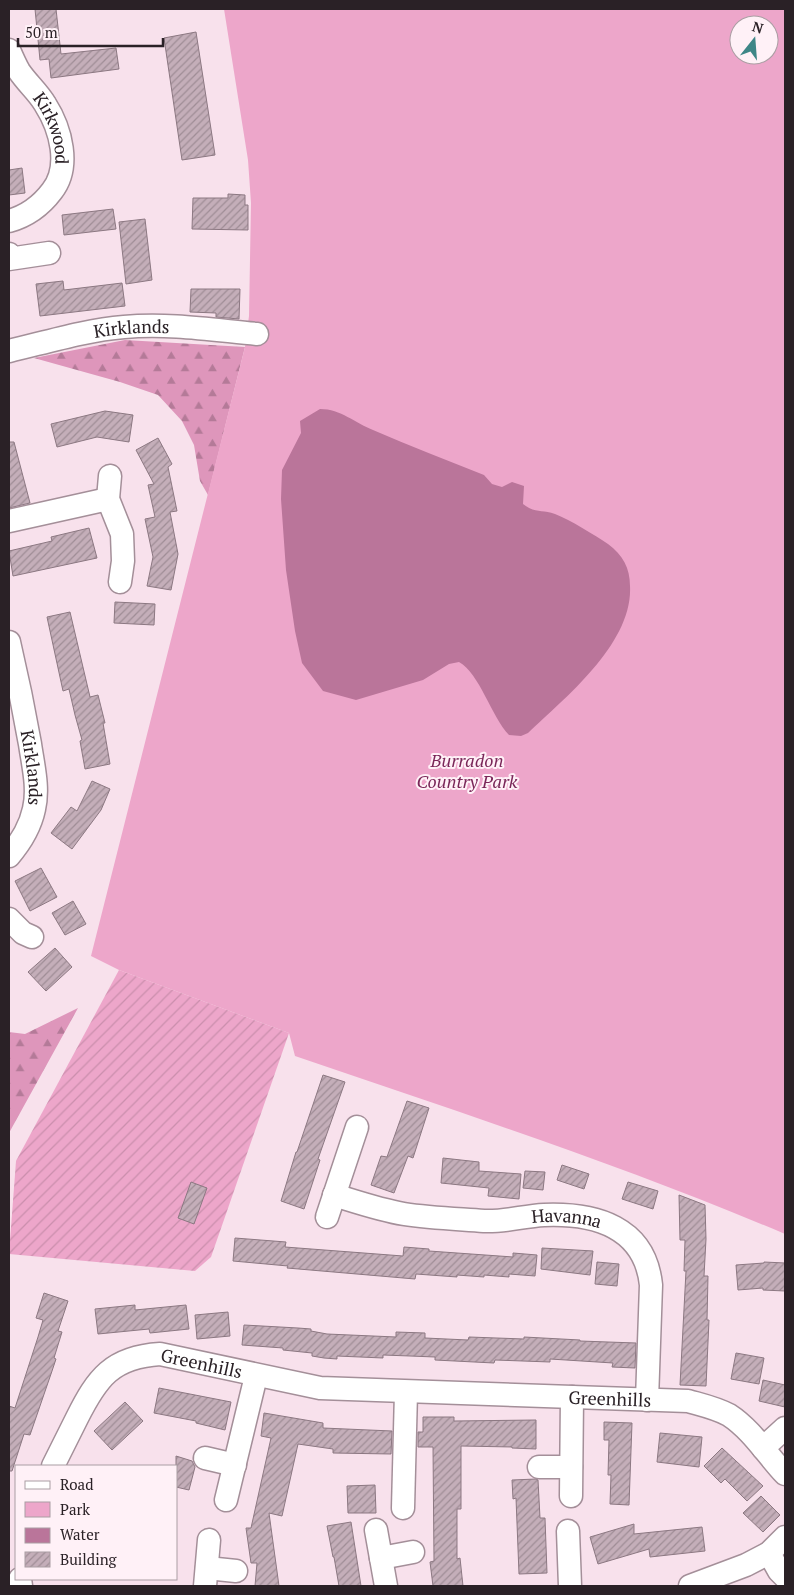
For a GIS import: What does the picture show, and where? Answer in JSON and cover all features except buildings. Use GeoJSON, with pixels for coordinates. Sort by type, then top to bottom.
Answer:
{"type":"FeatureCollection","features":[{"type":"Feature","properties":{"kind":"street","name":"Kirkwood"},"geometry":{"type":"LineString","coordinates":[[9,50],[19,71],[45,104],[55,122],[63,158],[63,167],[55,187],[42,204],[22,218],[9,221]]}},
{"type":"Feature","properties":{"kind":"street"},"geometry":{"type":"LineString","coordinates":[[9,254],[10,259],[49,253]]}},
{"type":"Feature","properties":{"kind":"street","name":"Kirklands"},"geometry":{"type":"LineString","coordinates":[[9,351],[122,327],[152,325],[257,334]]}},
{"type":"Feature","properties":{"kind":"street"},"geometry":{"type":"LineString","coordinates":[[110,476],[108,499],[122,534],[123,561],[120,582]]}},
{"type":"Feature","properties":{"kind":"street"},"geometry":{"type":"LineString","coordinates":[[9,521],[108,499]]}},
{"type":"Feature","properties":{"kind":"street","name":"Kirklands"},"geometry":{"type":"LineString","coordinates":[[9,642],[33,763],[36,796],[31,821],[25,834],[9,856]]}},
{"type":"Feature","properties":{"kind":"street"},"geometry":{"type":"LineString","coordinates":[[9,919],[23,932],[32,937]]}},
{"type":"Feature","properties":{"kind":"street"},"geometry":{"type":"LineString","coordinates":[[327,1217],[357,1127]]}},
{"type":"Feature","properties":{"kind":"street","name":"Havanna"},"geometry":{"type":"LineString","coordinates":[[334,1195],[362,1204],[413,1215],[486,1221],[511,1220],[542,1215],[586,1217],[604,1222],[624,1232],[636,1244],[650,1270],[647,1400]]}},
{"type":"Feature","properties":{"kind":"street","name":"Greenhills"},"geometry":{"type":"LineString","coordinates":[[53,1465],[88,1394],[97,1382],[114,1367],[129,1359],[144,1355],[160,1354],[256,1376],[320,1388],[688,1401],[711,1407],[729,1415],[746,1429],[785,1474]]}},
{"type":"Feature","properties":{"kind":"street"},"geometry":{"type":"LineString","coordinates":[[226,1500],[256,1376]]}},
{"type":"Feature","properties":{"kind":"street"},"geometry":{"type":"LineString","coordinates":[[403,1508],[406,1392]]}},
{"type":"Feature","properties":{"kind":"street"},"geometry":{"type":"LineString","coordinates":[[571,1496],[572,1397]]}},
{"type":"Feature","properties":{"kind":"street"},"geometry":{"type":"LineString","coordinates":[[763,1448],[785,1428]]}},
{"type":"Feature","properties":{"kind":"street"},"geometry":{"type":"LineString","coordinates":[[205,1458],[235,1465]]}},
{"type":"Feature","properties":{"kind":"street"},"geometry":{"type":"LineString","coordinates":[[539,1467],[571,1468]]}},
{"type":"Feature","properties":{"kind":"street"},"geometry":{"type":"LineString","coordinates":[[376,1530],[386,1586]]}},
{"type":"Feature","properties":{"kind":"street"},"geometry":{"type":"LineString","coordinates":[[568,1532],[570,1586]]}},
{"type":"Feature","properties":{"kind":"street"},"geometry":{"type":"LineString","coordinates":[[690,1586],[746,1565],[769,1552],[785,1537]]}},
{"type":"Feature","properties":{"kind":"street"},"geometry":{"type":"LineString","coordinates":[[209,1540],[206,1577],[236,1571]]}},
{"type":"Feature","properties":{"kind":"street"},"geometry":{"type":"LineString","coordinates":[[381,1558],[413,1552]]}},
{"type":"Feature","properties":{"kind":"street"},"geometry":{"type":"LineString","coordinates":[[769,1552],[779,1571],[785,1576]]}},
{"type":"Feature","properties":{"kind":"green space","name":"Burradon Country Park"},"geometry":{"type":"Polygon","coordinates":[[[224,9],[785,9],[785,1234],[664,1185],[480,1119],[295,1056],[289,1033],[119,970],[91,956],[245,347],[249,316],[251,203],[248,160],[224,9]]]}},
{"type":"Feature","properties":{"kind":"green space"},"geometry":{"type":"Polygon","coordinates":[[[125,340],[245,347],[208,495],[200,481],[194,445],[182,421],[158,395],[120,382],[34,358],[125,340]]]}},
{"type":"Feature","properties":{"kind":"green space"},"geometry":{"type":"Polygon","coordinates":[[[119,970],[289,1033],[211,1257],[195,1271],[9,1254],[16,1161],[119,970]]]}},
{"type":"Feature","properties":{"kind":"green space"},"geometry":{"type":"Polygon","coordinates":[[[78,1008],[9,1133],[9,1032],[25,1034],[78,1008]]]}},
{"type":"Feature","properties":{"kind":"water"},"geometry":{"type":"Polygon","coordinates":[[[320,409],[335,411],[366,427],[484,475],[492,484],[502,487],[512,482],[524,486],[523,504],[535,510],[555,514],[575,524],[608,544],[622,557],[629,573],[630,586],[628,607],[621,628],[609,648],[578,686],[528,733],[521,736],[509,735],[473,676],[459,662],[449,664],[423,680],[356,700],[323,691],[302,663],[286,570],[281,499],[282,470],[301,433],[300,421],[320,409]]]}}]}
